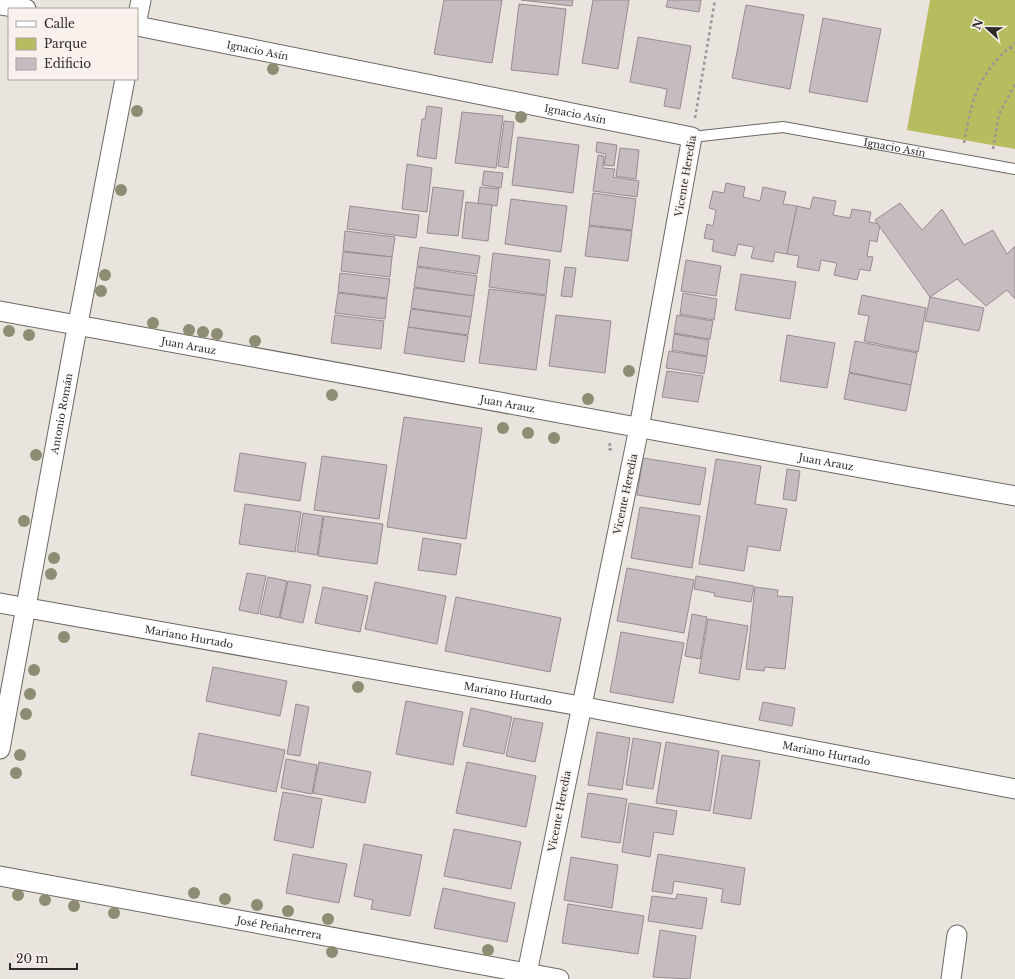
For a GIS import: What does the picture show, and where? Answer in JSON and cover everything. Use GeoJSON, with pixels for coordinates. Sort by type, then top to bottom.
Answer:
{"type":"FeatureCollection","features":[{"type":"Feature","properties":{"kind":"street"},"geometry":{"type":"LineString","coordinates":[[138,15],[141,0]]}},
{"type":"Feature","properties":{"kind":"street"},"geometry":{"type":"LineString","coordinates":[[0,5],[20,8]]}},
{"type":"Feature","properties":{"kind":"street","name":"Ignacio Asín"},"geometry":{"type":"LineString","coordinates":[[138,26],[692,137]]}},
{"type":"Feature","properties":{"kind":"street","name":"Antonio Román"},"geometry":{"type":"LineString","coordinates":[[0,749],[25,607],[125,80]]}},
{"type":"Feature","properties":{"kind":"street","name":"Vicente Heredia"},"geometry":{"type":"LineString","coordinates":[[521,976],[639,428],[692,137]]}},
{"type":"Feature","properties":{"kind":"street","name":"Juan Arauz"},"geometry":{"type":"LineString","coordinates":[[0,311],[1015,496]]}},
{"type":"Feature","properties":{"kind":"street","name":"Mariano Hurtado"},"geometry":{"type":"LineString","coordinates":[[0,603],[580,706],[1015,789]]}},
{"type":"Feature","properties":{"kind":"street","name":"José Peñaherrera"},"geometry":{"type":"LineString","coordinates":[[0,876],[521,976],[559,979]]}},
{"type":"Feature","properties":{"kind":"street"},"geometry":{"type":"LineString","coordinates":[[951,979],[957,936]]}},
{"type":"Feature","properties":{"kind":"lane","name":"Ignacio Asín"},"geometry":{"type":"LineString","coordinates":[[692,137],[783,127],[1015,169]]}},
{"type":"Feature","properties":{"kind":"path","name":"Vicente Heredia"},"geometry":{"type":"LineString","coordinates":[[692,137],[715,0]]}},
{"type":"Feature","properties":{"kind":"path"},"geometry":{"type":"LineString","coordinates":[[961,159],[969,112],[976,92],[983,77],[996,58],[1015,43]]}},
{"type":"Feature","properties":{"kind":"path"},"geometry":{"type":"LineString","coordinates":[[1010,47],[1015,52]]}},
{"type":"Feature","properties":{"kind":"path"},"geometry":{"type":"LineString","coordinates":[[990,164],[1000,114],[1015,84]]}},
{"type":"Feature","properties":{"kind":"green space"},"geometry":{"type":"Polygon","coordinates":[[[930,0],[1015,0],[1015,149],[907,130],[930,0]]]}},
{"type":"Feature","properties":{"kind":"building"},"geometry":{"type":"Polygon","coordinates":[[[444,0],[502,0],[492,63],[434,54],[444,0]]]}},
{"type":"Feature","properties":{"kind":"building"},"geometry":{"type":"Polygon","coordinates":[[[521,0],[573,0],[572,6],[521,0]]]}},
{"type":"Feature","properties":{"kind":"building"},"geometry":{"type":"Polygon","coordinates":[[[593,0],[629,0],[618,69],[582,63],[593,0]]]}},
{"type":"Feature","properties":{"kind":"building"},"geometry":{"type":"Polygon","coordinates":[[[668,0],[701,0],[699,12],[666,7],[668,0]]]}},
{"type":"Feature","properties":{"kind":"building"},"geometry":{"type":"Polygon","coordinates":[[[519,4],[566,9],[558,75],[511,70],[519,4]]]}},
{"type":"Feature","properties":{"kind":"building"},"geometry":{"type":"Polygon","coordinates":[[[746,5],[804,15],[790,89],[732,78],[746,5]]]}},
{"type":"Feature","properties":{"kind":"building"},"geometry":{"type":"Polygon","coordinates":[[[823,18],[881,29],[867,102],[809,92],[823,18]]]}},
{"type":"Feature","properties":{"kind":"building"},"geometry":{"type":"Polygon","coordinates":[[[638,37],[691,46],[680,109],[664,106],[667,89],[630,82],[638,37]]]}},
{"type":"Feature","properties":{"kind":"building"},"geometry":{"type":"Polygon","coordinates":[[[427,106],[442,108],[436,159],[417,156],[422,119],[425,119],[427,106]]]}},
{"type":"Feature","properties":{"kind":"building"},"geometry":{"type":"Polygon","coordinates":[[[462,112],[503,116],[496,168],[455,163],[462,112]]]}},
{"type":"Feature","properties":{"kind":"building"},"geometry":{"type":"Polygon","coordinates":[[[504,121],[514,122],[508,168],[498,166],[504,121]]]}},
{"type":"Feature","properties":{"kind":"building"},"geometry":{"type":"Polygon","coordinates":[[[518,137],[579,145],[573,193],[512,185],[518,137]]]}},
{"type":"Feature","properties":{"kind":"building"},"geometry":{"type":"Polygon","coordinates":[[[597,142],[617,145],[614,166],[604,165],[606,154],[596,152],[597,142]]]}},
{"type":"Feature","properties":{"kind":"building"},"geometry":{"type":"Polygon","coordinates":[[[620,148],[639,150],[636,179],[616,176],[620,148]]]}},
{"type":"Feature","properties":{"kind":"building"},"geometry":{"type":"Polygon","coordinates":[[[598,155],[604,156],[603,168],[615,169],[613,177],[639,181],[637,197],[593,191],[598,155]]]}},
{"type":"Feature","properties":{"kind":"building"},"geometry":{"type":"Polygon","coordinates":[[[407,164],[432,168],[427,212],[402,209],[407,164]]]}},
{"type":"Feature","properties":{"kind":"building"},"geometry":{"type":"Polygon","coordinates":[[[484,171],[503,173],[501,188],[482,185],[484,171]]]}},
{"type":"Feature","properties":{"kind":"building"},"geometry":{"type":"Polygon","coordinates":[[[726,183],[745,187],[743,197],[760,201],[763,187],[786,192],[783,204],[797,206],[787,254],[775,252],[773,262],[751,258],[754,247],[738,244],[735,256],[712,251],[714,240],[704,238],[707,224],[713,226],[716,210],[709,208],[713,191],[724,193],[726,183]]]}},
{"type":"Feature","properties":{"kind":"building"},"geometry":{"type":"Polygon","coordinates":[[[433,187],[464,191],[458,236],[427,233],[433,187]]]}},
{"type":"Feature","properties":{"kind":"building"},"geometry":{"type":"Polygon","coordinates":[[[480,187],[499,189],[497,206],[478,204],[480,187]]]}},
{"type":"Feature","properties":{"kind":"building"},"geometry":{"type":"Polygon","coordinates":[[[593,193],[636,199],[632,230],[589,225],[593,193]]]}},
{"type":"Feature","properties":{"kind":"building"},"geometry":{"type":"Polygon","coordinates":[[[813,197],[836,201],[833,215],[850,218],[852,209],[871,212],[869,222],[880,224],[877,242],[870,240],[867,256],[873,257],[870,271],[860,269],[857,280],[834,275],[837,263],[821,260],[819,271],[797,267],[799,256],[787,254],[797,206],[810,209],[813,197]]]}},
{"type":"Feature","properties":{"kind":"building"},"geometry":{"type":"Polygon","coordinates":[[[511,199],[567,206],[561,252],[505,244],[511,199]]]}},
{"type":"Feature","properties":{"kind":"building"},"geometry":{"type":"Polygon","coordinates":[[[466,202],[492,205],[488,241],[462,238],[466,202]]]}},
{"type":"Feature","properties":{"kind":"building"},"geometry":{"type":"Polygon","coordinates":[[[900,203],[922,230],[942,209],[964,245],[993,230],[1007,254],[1015,246],[1015,299],[1007,290],[986,306],[957,279],[930,297],[875,220],[900,203]]]}},
{"type":"Feature","properties":{"kind":"building"},"geometry":{"type":"Polygon","coordinates":[[[350,206],[419,215],[416,238],[347,229],[350,206]]]}},
{"type":"Feature","properties":{"kind":"building"},"geometry":{"type":"Polygon","coordinates":[[[589,226],[632,231],[628,261],[585,256],[589,226]]]}},
{"type":"Feature","properties":{"kind":"building"},"geometry":{"type":"Polygon","coordinates":[[[345,231],[395,237],[392,257],[343,251],[345,231]]]}},
{"type":"Feature","properties":{"kind":"building"},"geometry":{"type":"Polygon","coordinates":[[[420,247],[480,256],[477,274],[417,266],[420,247]]]}},
{"type":"Feature","properties":{"kind":"building"},"geometry":{"type":"Polygon","coordinates":[[[343,252],[392,257],[390,277],[341,271],[343,252]]]}},
{"type":"Feature","properties":{"kind":"building"},"geometry":{"type":"Polygon","coordinates":[[[493,253],[550,260],[546,295],[489,287],[493,253]]]}},
{"type":"Feature","properties":{"kind":"building"},"geometry":{"type":"Polygon","coordinates":[[[686,260],[721,266],[716,296],[681,291],[686,260]]]}},
{"type":"Feature","properties":{"kind":"building"},"geometry":{"type":"Polygon","coordinates":[[[417,267],[477,276],[474,296],[414,287],[417,267]]]}},
{"type":"Feature","properties":{"kind":"building"},"geometry":{"type":"Polygon","coordinates":[[[565,267],[576,268],[572,297],[561,296],[565,267]]]}},
{"type":"Feature","properties":{"kind":"building"},"geometry":{"type":"Polygon","coordinates":[[[340,273],[390,279],[387,298],[338,292],[340,273]]]}},
{"type":"Feature","properties":{"kind":"building"},"geometry":{"type":"Polygon","coordinates":[[[741,274],[796,282],[790,319],[735,310],[741,274]]]}},
{"type":"Feature","properties":{"kind":"building"},"geometry":{"type":"Polygon","coordinates":[[[414,288],[474,296],[471,317],[411,308],[414,288]]]}},
{"type":"Feature","properties":{"kind":"building"},"geometry":{"type":"Polygon","coordinates":[[[489,289],[546,296],[536,370],[479,363],[489,289]]]}},
{"type":"Feature","properties":{"kind":"building"},"geometry":{"type":"Polygon","coordinates":[[[338,293],[387,299],[385,319],[335,313],[338,293]]]}},
{"type":"Feature","properties":{"kind":"building"},"geometry":{"type":"Polygon","coordinates":[[[683,293],[717,299],[714,320],[680,314],[683,293]]]}},
{"type":"Feature","properties":{"kind":"building"},"geometry":{"type":"Polygon","coordinates":[[[862,295],[926,308],[918,352],[864,341],[869,316],[858,314],[862,295]]]}},
{"type":"Feature","properties":{"kind":"building"},"geometry":{"type":"Polygon","coordinates":[[[930,297],[984,308],[979,331],[925,321],[930,297]]]}},
{"type":"Feature","properties":{"kind":"building"},"geometry":{"type":"Polygon","coordinates":[[[411,309],[471,317],[468,335],[408,327],[411,309]]]}},
{"type":"Feature","properties":{"kind":"building"},"geometry":{"type":"Polygon","coordinates":[[[335,315],[384,321],[381,349],[331,343],[335,315]]]}},
{"type":"Feature","properties":{"kind":"building"},"geometry":{"type":"Polygon","coordinates":[[[556,315],[611,321],[605,373],[549,366],[556,315]]]}},
{"type":"Feature","properties":{"kind":"building"},"geometry":{"type":"Polygon","coordinates":[[[677,315],[713,321],[710,339],[674,333],[677,315]]]}},
{"type":"Feature","properties":{"kind":"building"},"geometry":{"type":"Polygon","coordinates":[[[408,327],[468,336],[464,362],[404,353],[408,327]]]}},
{"type":"Feature","properties":{"kind":"building"},"geometry":{"type":"Polygon","coordinates":[[[674,334],[709,340],[707,356],[672,350],[674,334]]]}},
{"type":"Feature","properties":{"kind":"building"},"geometry":{"type":"Polygon","coordinates":[[[787,335],[835,343],[827,388],[780,381],[787,335]]]}},
{"type":"Feature","properties":{"kind":"building"},"geometry":{"type":"Polygon","coordinates":[[[855,341],[917,353],[911,385],[849,372],[855,341]]]}},
{"type":"Feature","properties":{"kind":"building"},"geometry":{"type":"Polygon","coordinates":[[[669,351],[707,357],[704,374],[666,368],[669,351]]]}},
{"type":"Feature","properties":{"kind":"building"},"geometry":{"type":"Polygon","coordinates":[[[667,371],[703,376],[698,402],[662,397],[667,371]]]}},
{"type":"Feature","properties":{"kind":"building"},"geometry":{"type":"Polygon","coordinates":[[[849,373],[911,385],[906,411],[844,399],[849,373]]]}},
{"type":"Feature","properties":{"kind":"building"},"geometry":{"type":"Polygon","coordinates":[[[404,417],[482,428],[466,539],[387,527],[404,417]]]}},
{"type":"Feature","properties":{"kind":"building"},"geometry":{"type":"Polygon","coordinates":[[[240,453],[306,463],[300,501],[234,491],[240,453]]]}},
{"type":"Feature","properties":{"kind":"building"},"geometry":{"type":"Polygon","coordinates":[[[322,456],[387,465],[379,519],[314,510],[322,456]]]}},
{"type":"Feature","properties":{"kind":"building"},"geometry":{"type":"Polygon","coordinates":[[[643,458],[706,468],[700,505],[637,495],[643,458]]]}},
{"type":"Feature","properties":{"kind":"building"},"geometry":{"type":"Polygon","coordinates":[[[716,459],[761,466],[755,504],[787,509],[780,551],[748,546],[744,571],[699,564],[716,459]]]}},
{"type":"Feature","properties":{"kind":"building"},"geometry":{"type":"Polygon","coordinates":[[[787,469],[800,471],[796,501],[783,499],[787,469]]]}},
{"type":"Feature","properties":{"kind":"building"},"geometry":{"type":"Polygon","coordinates":[[[245,504],[301,512],[295,552],[239,544],[245,504]]]}},
{"type":"Feature","properties":{"kind":"building"},"geometry":{"type":"Polygon","coordinates":[[[640,507],[700,516],[692,568],[631,558],[640,507]]]}},
{"type":"Feature","properties":{"kind":"building"},"geometry":{"type":"Polygon","coordinates":[[[303,513],[323,516],[317,555],[297,552],[303,513]]]}},
{"type":"Feature","properties":{"kind":"building"},"geometry":{"type":"Polygon","coordinates":[[[324,516],[383,524],[377,564],[318,556],[324,516]]]}},
{"type":"Feature","properties":{"kind":"building"},"geometry":{"type":"Polygon","coordinates":[[[423,538],[461,544],[456,575],[418,570],[423,538]]]}},
{"type":"Feature","properties":{"kind":"building"},"geometry":{"type":"Polygon","coordinates":[[[627,568],[694,580],[684,633],[617,621],[627,568]]]}},
{"type":"Feature","properties":{"kind":"building"},"geometry":{"type":"Polygon","coordinates":[[[247,573],[266,576],[258,614],[239,610],[247,573]]]}},
{"type":"Feature","properties":{"kind":"building"},"geometry":{"type":"Polygon","coordinates":[[[696,576],[754,586],[751,602],[714,596],[715,593],[694,589],[696,576]]]}},
{"type":"Feature","properties":{"kind":"building"},"geometry":{"type":"Polygon","coordinates":[[[268,577],[287,581],[279,618],[260,614],[268,577]]]}},
{"type":"Feature","properties":{"kind":"building"},"geometry":{"type":"Polygon","coordinates":[[[288,581],[311,585],[303,623],[280,618],[288,581]]]}},
{"type":"Feature","properties":{"kind":"building"},"geometry":{"type":"Polygon","coordinates":[[[375,582],[446,596],[437,644],[365,629],[375,582]]]}},
{"type":"Feature","properties":{"kind":"building"},"geometry":{"type":"Polygon","coordinates":[[[323,587],[368,596],[360,632],[315,623],[323,587]]]}},
{"type":"Feature","properties":{"kind":"building"},"geometry":{"type":"Polygon","coordinates":[[[755,587],[778,590],[777,596],[793,597],[785,669],[765,667],[764,671],[746,669],[755,587]]]}},
{"type":"Feature","properties":{"kind":"building"},"geometry":{"type":"Polygon","coordinates":[[[456,597],[561,618],[550,672],[445,651],[456,597]]]}},
{"type":"Feature","properties":{"kind":"building"},"geometry":{"type":"Polygon","coordinates":[[[692,614],[707,617],[700,659],[685,656],[692,614]]]}},
{"type":"Feature","properties":{"kind":"building"},"geometry":{"type":"Polygon","coordinates":[[[708,619],[748,626],[739,680],[699,673],[708,619]]]}},
{"type":"Feature","properties":{"kind":"building"},"geometry":{"type":"Polygon","coordinates":[[[621,632],[684,643],[673,703],[610,692],[621,632]]]}},
{"type":"Feature","properties":{"kind":"building"},"geometry":{"type":"Polygon","coordinates":[[[213,667],[287,681],[280,716],[206,701],[213,667]]]}},
{"type":"Feature","properties":{"kind":"building"},"geometry":{"type":"Polygon","coordinates":[[[406,701],[463,712],[453,765],[396,754],[406,701]]]}},
{"type":"Feature","properties":{"kind":"building"},"geometry":{"type":"Polygon","coordinates":[[[763,702],[795,708],[792,726],[759,720],[763,702]]]}},
{"type":"Feature","properties":{"kind":"building"},"geometry":{"type":"Polygon","coordinates":[[[296,704],[309,707],[300,756],[287,754],[296,704]]]}},
{"type":"Feature","properties":{"kind":"building"},"geometry":{"type":"Polygon","coordinates":[[[471,708],[512,717],[504,754],[463,746],[471,708]]]}},
{"type":"Feature","properties":{"kind":"building"},"geometry":{"type":"Polygon","coordinates":[[[514,718],[543,723],[535,762],[506,756],[514,718]]]}},
{"type":"Feature","properties":{"kind":"building"},"geometry":{"type":"Polygon","coordinates":[[[597,732],[630,738],[622,790],[588,785],[597,732]]]}},
{"type":"Feature","properties":{"kind":"building"},"geometry":{"type":"Polygon","coordinates":[[[199,733],[285,750],[276,792],[191,775],[199,733]]]}},
{"type":"Feature","properties":{"kind":"building"},"geometry":{"type":"Polygon","coordinates":[[[633,738],[661,743],[653,789],[626,785],[633,738]]]}},
{"type":"Feature","properties":{"kind":"building"},"geometry":{"type":"Polygon","coordinates":[[[666,742],[719,751],[710,811],[656,803],[666,742]]]}},
{"type":"Feature","properties":{"kind":"building"},"geometry":{"type":"Polygon","coordinates":[[[722,755],[760,761],[751,819],[713,813],[722,755]]]}},
{"type":"Feature","properties":{"kind":"building"},"geometry":{"type":"Polygon","coordinates":[[[286,759],[317,765],[312,794],[281,788],[286,759]]]}},
{"type":"Feature","properties":{"kind":"building"},"geometry":{"type":"Polygon","coordinates":[[[319,762],[371,772],[365,803],[313,793],[319,762]]]}},
{"type":"Feature","properties":{"kind":"building"},"geometry":{"type":"Polygon","coordinates":[[[467,762],[536,776],[526,827],[456,813],[467,762]]]}},
{"type":"Feature","properties":{"kind":"building"},"geometry":{"type":"Polygon","coordinates":[[[283,792],[322,799],[313,848],[274,840],[283,792]]]}},
{"type":"Feature","properties":{"kind":"building"},"geometry":{"type":"Polygon","coordinates":[[[588,793],[627,799],[620,843],[581,837],[588,793]]]}},
{"type":"Feature","properties":{"kind":"building"},"geometry":{"type":"Polygon","coordinates":[[[629,803],[677,811],[673,835],[654,832],[650,857],[622,852],[629,803]]]}},
{"type":"Feature","properties":{"kind":"building"},"geometry":{"type":"Polygon","coordinates":[[[454,829],[521,842],[511,889],[444,876],[454,829]]]}},
{"type":"Feature","properties":{"kind":"building"},"geometry":{"type":"Polygon","coordinates":[[[364,844],[422,855],[410,916],[371,909],[373,900],[354,896],[364,844]]]}},
{"type":"Feature","properties":{"kind":"building"},"geometry":{"type":"Polygon","coordinates":[[[293,854],[347,864],[339,903],[286,893],[293,854]]]}},
{"type":"Feature","properties":{"kind":"building"},"geometry":{"type":"Polygon","coordinates":[[[658,854],[745,868],[740,905],[721,902],[723,889],[674,881],[672,894],[652,891],[658,854]]]}},
{"type":"Feature","properties":{"kind":"building"},"geometry":{"type":"Polygon","coordinates":[[[571,857],[618,865],[612,908],[564,900],[571,857]]]}},
{"type":"Feature","properties":{"kind":"building"},"geometry":{"type":"Polygon","coordinates":[[[443,888],[515,903],[507,942],[434,928],[443,888]]]}},
{"type":"Feature","properties":{"kind":"building"},"geometry":{"type":"Polygon","coordinates":[[[677,894],[707,898],[702,929],[648,921],[652,896],[676,899],[677,894]]]}},
{"type":"Feature","properties":{"kind":"building"},"geometry":{"type":"Polygon","coordinates":[[[568,904],[644,916],[638,954],[562,943],[568,904]]]}},
{"type":"Feature","properties":{"kind":"building"},"geometry":{"type":"Polygon","coordinates":[[[660,930],[696,936],[690,979],[653,977],[660,930]]]}}]}
